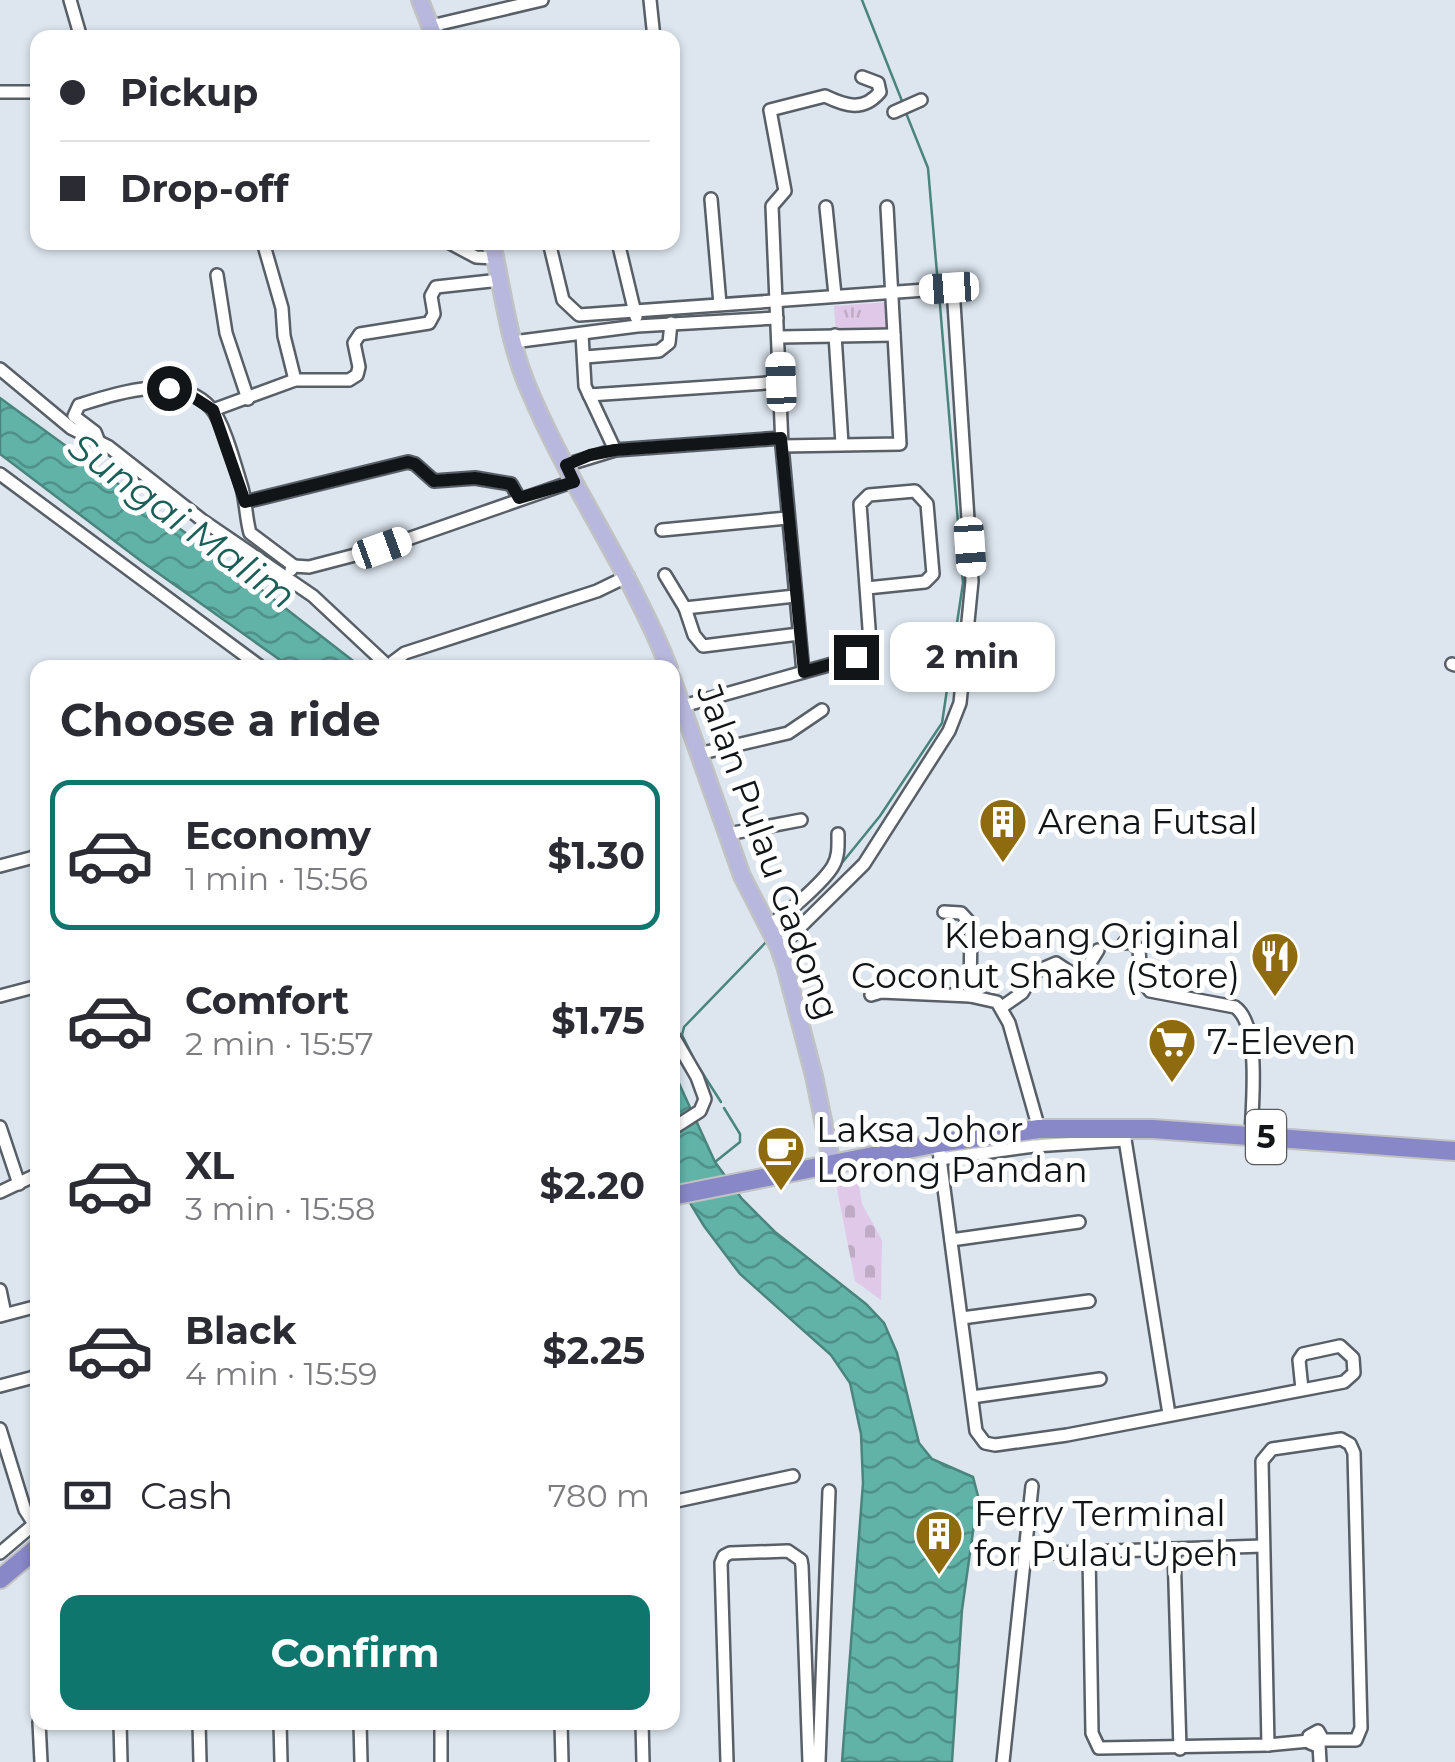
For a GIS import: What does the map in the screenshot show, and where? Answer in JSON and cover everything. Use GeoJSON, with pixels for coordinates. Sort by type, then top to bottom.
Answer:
{"type":"FeatureCollection","features":[{"type":"Feature","properties":{"kind":"highway","name":"5"},"geometry":{"type":"LineString","coordinates":[[680,1194],[832,1164],[939,1151],[1039,1128],[1252,1136],[1455,1150]]}},
{"type":"Feature","properties":{"kind":"highway"},"geometry":{"type":"LineString","coordinates":[[0,1579],[30,1555]]}},
{"type":"Feature","properties":{"kind":"main road"},"geometry":{"type":"LineString","coordinates":[[422,1],[432,30]]}},
{"type":"Feature","properties":{"kind":"main road","name":"Jalan Pulau Gadong"},"geometry":{"type":"LineString","coordinates":[[493,250],[513,342],[529,391],[574,482],[628,576],[665,660]]}},
{"type":"Feature","properties":{"kind":"main road","name":"Jalan Pulau Gadong"},"geometry":{"type":"LineString","coordinates":[[680,698],[742,876],[773,937],[796,1003],[832,1164]]}},
{"type":"Feature","properties":{"kind":"street"},"geometry":{"type":"LineString","coordinates":[[70,0],[79,30]]}},
{"type":"Feature","properties":{"kind":"street"},"geometry":{"type":"LineString","coordinates":[[440,30],[542,0]]}},
{"type":"Feature","properties":{"kind":"street"},"geometry":{"type":"LineString","coordinates":[[650,0],[653,30]]}},
{"type":"Feature","properties":{"kind":"street"},"geometry":{"type":"LineString","coordinates":[[804,672],[787,518],[772,206],[785,191],[770,110],[825,96],[856,107],[880,92],[878,83],[862,77]]}},
{"type":"Feature","properties":{"kind":"street"},"geometry":{"type":"LineString","coordinates":[[0,92],[30,92]]}},
{"type":"Feature","properties":{"kind":"street"},"geometry":{"type":"LineString","coordinates":[[894,112],[919,101]]}},
{"type":"Feature","properties":{"kind":"street"},"geometry":{"type":"LineString","coordinates":[[710,199],[720,304]]}},
{"type":"Feature","properties":{"kind":"street"},"geometry":{"type":"LineString","coordinates":[[566,465],[615,450],[782,442],[900,444],[887,206]]}},
{"type":"Feature","properties":{"kind":"street"},"geometry":{"type":"LineString","coordinates":[[826,207],[835,295]]}},
{"type":"Feature","properties":{"kind":"street"},"geometry":{"type":"LineString","coordinates":[[264,250],[282,308],[284,336],[295,380]]}},
{"type":"Feature","properties":{"kind":"street"},"geometry":{"type":"LineString","coordinates":[[463,250],[476,257],[493,250]]}},
{"type":"Feature","properties":{"kind":"street"},"geometry":{"type":"LineString","coordinates":[[551,250],[563,300],[579,314],[951,288],[972,581],[960,703],[949,732],[864,864],[773,937]]}},
{"type":"Feature","properties":{"kind":"street"},"geometry":{"type":"LineString","coordinates":[[620,250],[637,326]]}},
{"type":"Feature","properties":{"kind":"street"},"geometry":{"type":"LineString","coordinates":[[217,275],[226,334],[248,399]]}},
{"type":"Feature","properties":{"kind":"street"},"geometry":{"type":"LineString","coordinates":[[213,410],[295,380],[349,380],[360,367],[354,343],[360,334],[429,322],[434,314],[431,296],[436,287],[500,280]]}},
{"type":"Feature","properties":{"kind":"street"},"geometry":{"type":"LineString","coordinates":[[513,342],[637,326],[778,318]]}},
{"type":"Feature","properties":{"kind":"street"},"geometry":{"type":"LineString","coordinates":[[585,357],[659,351],[669,343],[671,323]]}},
{"type":"Feature","properties":{"kind":"street"},"geometry":{"type":"LineString","coordinates":[[582,334],[582,377],[615,450]]}},
{"type":"Feature","properties":{"kind":"street"},"geometry":{"type":"LineString","coordinates":[[779,338],[894,334]]}},
{"type":"Feature","properties":{"kind":"street"},"geometry":{"type":"LineString","coordinates":[[835,335],[842,444]]}},
{"type":"Feature","properties":{"kind":"street"},"geometry":{"type":"LineString","coordinates":[[0,369],[71,428],[99,442],[313,596],[381,660]]}},
{"type":"Feature","properties":{"kind":"street"},"geometry":{"type":"LineString","coordinates":[[589,396],[781,382]]}},
{"type":"Feature","properties":{"kind":"street"},"geometry":{"type":"LineString","coordinates":[[99,442],[96,432],[74,416],[79,406],[114,395],[169,388],[188,394],[213,410],[245,502],[250,534],[294,566],[308,567],[382,548],[574,482]]}},
{"type":"Feature","properties":{"kind":"street"},"geometry":{"type":"LineString","coordinates":[[245,502],[408,462],[434,481],[475,478],[511,484],[519,498]]}},
{"type":"Feature","properties":{"kind":"street"},"geometry":{"type":"LineString","coordinates":[[0,474],[251,660]]}},
{"type":"Feature","properties":{"kind":"street"},"geometry":{"type":"LineString","coordinates":[[683,706],[866,651],[870,642],[859,509],[863,499],[870,496],[914,491],[920,494],[927,504],[934,570],[925,582],[867,588]]}},
{"type":"Feature","properties":{"kind":"street"},"geometry":{"type":"LineString","coordinates":[[662,530],[787,518]]}},
{"type":"Feature","properties":{"kind":"street"},"geometry":{"type":"LineString","coordinates":[[285,577],[294,566]]}},
{"type":"Feature","properties":{"kind":"street"},"geometry":{"type":"LineString","coordinates":[[399,660],[405,654],[597,591],[628,576]]}},
{"type":"Feature","properties":{"kind":"street"},"geometry":{"type":"LineString","coordinates":[[665,576],[703,646],[799,634]]}},
{"type":"Feature","properties":{"kind":"street"},"geometry":{"type":"LineString","coordinates":[[685,608],[795,596]]}},
{"type":"Feature","properties":{"kind":"street"},"geometry":{"type":"LineString","coordinates":[[698,754],[788,733],[822,710]]}},
{"type":"Feature","properties":{"kind":"street"},"geometry":{"type":"LineString","coordinates":[[728,834],[801,820]]}},
{"type":"Feature","properties":{"kind":"street"},"geometry":{"type":"LineString","coordinates":[[773,937],[781,918],[833,868],[838,834]]}},
{"type":"Feature","properties":{"kind":"street"},"geometry":{"type":"LineString","coordinates":[[0,866],[30,858]]}},
{"type":"Feature","properties":{"kind":"street"},"geometry":{"type":"LineString","coordinates":[[944,912],[961,913],[971,924],[970,996]]}},
{"type":"Feature","properties":{"kind":"street"},"geometry":{"type":"LineString","coordinates":[[1124,942],[1139,949],[1141,978],[1150,992],[1234,1007],[1247,1020],[1251,1040],[1252,1136]]}},
{"type":"Feature","properties":{"kind":"street"},"geometry":{"type":"LineString","coordinates":[[1002,1007],[1022,992],[1042,967],[1056,963],[1076,977],[1083,974],[1098,950]]}},
{"type":"Feature","properties":{"kind":"street"},"geometry":{"type":"LineString","coordinates":[[0,996],[30,988]]}},
{"type":"Feature","properties":{"kind":"street"},"geometry":{"type":"LineString","coordinates":[[871,995],[880,992],[970,996],[992,1000],[1002,1007],[1039,1128]]}},
{"type":"Feature","properties":{"kind":"street"},"geometry":{"type":"LineString","coordinates":[[680,1048],[704,1093],[700,1111],[680,1124]]}},
{"type":"Feature","properties":{"kind":"street"},"geometry":{"type":"LineString","coordinates":[[0,1127],[19,1184]]}},
{"type":"Feature","properties":{"kind":"street"},"geometry":{"type":"LineString","coordinates":[[1170,1414],[1124,1134],[1034,1146],[939,1151],[976,1431],[982,1441],[990,1444],[1067,1434],[1170,1414],[1302,1389],[1348,1380],[1356,1368],[1353,1358],[1340,1346],[1303,1354],[1299,1360],[1302,1389]]}},
{"type":"Feature","properties":{"kind":"street"},"geometry":{"type":"LineString","coordinates":[[0,1192],[30,1178]]}},
{"type":"Feature","properties":{"kind":"street"},"geometry":{"type":"LineString","coordinates":[[951,1240],[1079,1222]]}},
{"type":"Feature","properties":{"kind":"street"},"geometry":{"type":"LineString","coordinates":[[0,1290],[3,1315],[30,1308]]}},
{"type":"Feature","properties":{"kind":"street"},"geometry":{"type":"LineString","coordinates":[[962,1318],[1088,1301]]}},
{"type":"Feature","properties":{"kind":"street"},"geometry":{"type":"LineString","coordinates":[[0,1386],[30,1378]]}},
{"type":"Feature","properties":{"kind":"street"},"geometry":{"type":"LineString","coordinates":[[972,1397],[1100,1379]]}},
{"type":"Feature","properties":{"kind":"street"},"geometry":{"type":"LineString","coordinates":[[0,1430],[4,1453],[30,1516]]}},
{"type":"Feature","properties":{"kind":"street"},"geometry":{"type":"LineString","coordinates":[[1089,1554],[1093,1739],[1104,1750],[1268,1746],[1356,1740],[1362,1728],[1354,1453],[1346,1440],[1335,1438],[1272,1449],[1263,1456],[1268,1746]]}},
{"type":"Feature","properties":{"kind":"street"},"geometry":{"type":"LineString","coordinates":[[680,1500],[793,1476]]}},
{"type":"Feature","properties":{"kind":"street"},"geometry":{"type":"LineString","coordinates":[[1002,1762],[1032,1486]]}},
{"type":"Feature","properties":{"kind":"street"},"geometry":{"type":"LineString","coordinates":[[819,1762],[830,1491]]}},
{"type":"Feature","properties":{"kind":"street"},"geometry":{"type":"LineString","coordinates":[[0,1553],[30,1532]]}},
{"type":"Feature","properties":{"kind":"street"},"geometry":{"type":"LineString","coordinates":[[1024,1554],[1263,1546]]}},
{"type":"Feature","properties":{"kind":"street"},"geometry":{"type":"LineString","coordinates":[[728,1762],[721,1563],[730,1553],[788,1551],[802,1566],[809,1762]]}},
{"type":"Feature","properties":{"kind":"street"},"geometry":{"type":"LineString","coordinates":[[1174,1551],[1180,1748]]}},
{"type":"Feature","properties":{"kind":"street"},"geometry":{"type":"LineString","coordinates":[[39,1730],[41,1762]]}},
{"type":"Feature","properties":{"kind":"street"},"geometry":{"type":"LineString","coordinates":[[120,1730],[121,1762]]}},
{"type":"Feature","properties":{"kind":"street"},"geometry":{"type":"LineString","coordinates":[[200,1730],[200,1762]]}},
{"type":"Feature","properties":{"kind":"street"},"geometry":{"type":"LineString","coordinates":[[280,1730],[281,1762]]}},
{"type":"Feature","properties":{"kind":"street"},"geometry":{"type":"LineString","coordinates":[[360,1730],[361,1762]]}},
{"type":"Feature","properties":{"kind":"street"},"geometry":{"type":"LineString","coordinates":[[440,1730],[441,1762]]}},
{"type":"Feature","properties":{"kind":"street"},"geometry":{"type":"LineString","coordinates":[[561,1730],[562,1762]]}},
{"type":"Feature","properties":{"kind":"street"},"geometry":{"type":"LineString","coordinates":[[642,1730],[643,1762]]}},
{"type":"Feature","properties":{"kind":"street"},"geometry":{"type":"LineString","coordinates":[[1312,1762],[1316,1742]]}},
{"type":"Feature","properties":{"kind":"street"},"geometry":{"type":"LineString","coordinates":[[1316,1742],[1320,1762]]}},
{"type":"Feature","properties":{"kind":"green space"},"geometry":{"type":"Polygon","coordinates":[[[888,302],[890,330],[836,333],[834,306],[888,302]]]}},
{"type":"Feature","properties":{"kind":"green space"},"geometry":{"type":"Polygon","coordinates":[[[858,1180],[862,1204],[882,1240],[881,1300],[855,1281],[836,1184],[858,1180]]]}},
{"type":"Feature","properties":{"kind":"water"},"geometry":{"type":"Polygon","coordinates":[[[0,398],[231,566],[352,660],[280,660],[0,454],[0,398]]]}},
{"type":"Feature","properties":{"kind":"water"},"geometry":{"type":"Polygon","coordinates":[[[680,1085],[715,1162],[742,1199],[775,1232],[866,1304],[884,1323],[897,1353],[919,1443],[932,1459],[973,1477],[978,1496],[962,1610],[952,1762],[842,1762],[863,1483],[861,1434],[850,1383],[831,1355],[740,1274],[680,1187],[680,1085]]]}},
{"type":"Feature","properties":{"kind":"waterway"},"geometry":{"type":"LineString","coordinates":[[862,0],[902,101]]}},
{"type":"Feature","properties":{"kind":"waterway"},"geometry":{"type":"LineString","coordinates":[[906,113],[928,168],[938,285]]}},
{"type":"Feature","properties":{"kind":"waterway"},"geometry":{"type":"LineString","coordinates":[[837,869],[880,816],[942,723],[963,583],[939,293]]}},
{"type":"Feature","properties":{"kind":"waterway"},"geometry":{"type":"LineString","coordinates":[[778,930],[794,914]]}},
{"type":"Feature","properties":{"kind":"waterway"},"geometry":{"type":"LineString","coordinates":[[693,1057],[682,1035],[684,1027],[769,939]]}},
{"type":"Feature","properties":{"kind":"waterway"},"geometry":{"type":"LineString","coordinates":[[696,1063],[721,1102]]}},
{"type":"Feature","properties":{"kind":"waterway"},"geometry":{"type":"LineString","coordinates":[[715,1162],[740,1142],[740,1134],[724,1108]]}},
{"type":"Feature","properties":{"kind":"place","name":"Arena Futsal"},"geometry":{"type":"Point","coordinates":[1003,864]}},
{"type":"Feature","properties":{"kind":"place","name":"Klebang Original Coconut Shake (Store)"},"geometry":{"type":"Point","coordinates":[1275,998]}},
{"type":"Feature","properties":{"kind":"place","name":"7-Eleven"},"geometry":{"type":"Point","coordinates":[1172,1084]}},
{"type":"Feature","properties":{"kind":"place","name":"Laksa Johor Lorong Pandan"},"geometry":{"type":"Point","coordinates":[781,1192]}},
{"type":"Feature","properties":{"kind":"place","name":"Ferry Terminal for Pulau Upeh"},"geometry":{"type":"Point","coordinates":[939,1576]}},
{"type":"Feature","properties":{"kind":"route"},"geometry":{"type":"LineString","coordinates":[[169,388],[200,399],[213,410],[245,502],[408,462],[434,481],[475,478],[511,484],[519,498],[574,482],[566,465],[602,452],[781,438],[804,672],[856,657]]}},
{"type":"Feature","properties":{"kind":"water label","name":"Sungai Malim"},"geometry":{"type":"Point","coordinates":[182,521]}}]}
